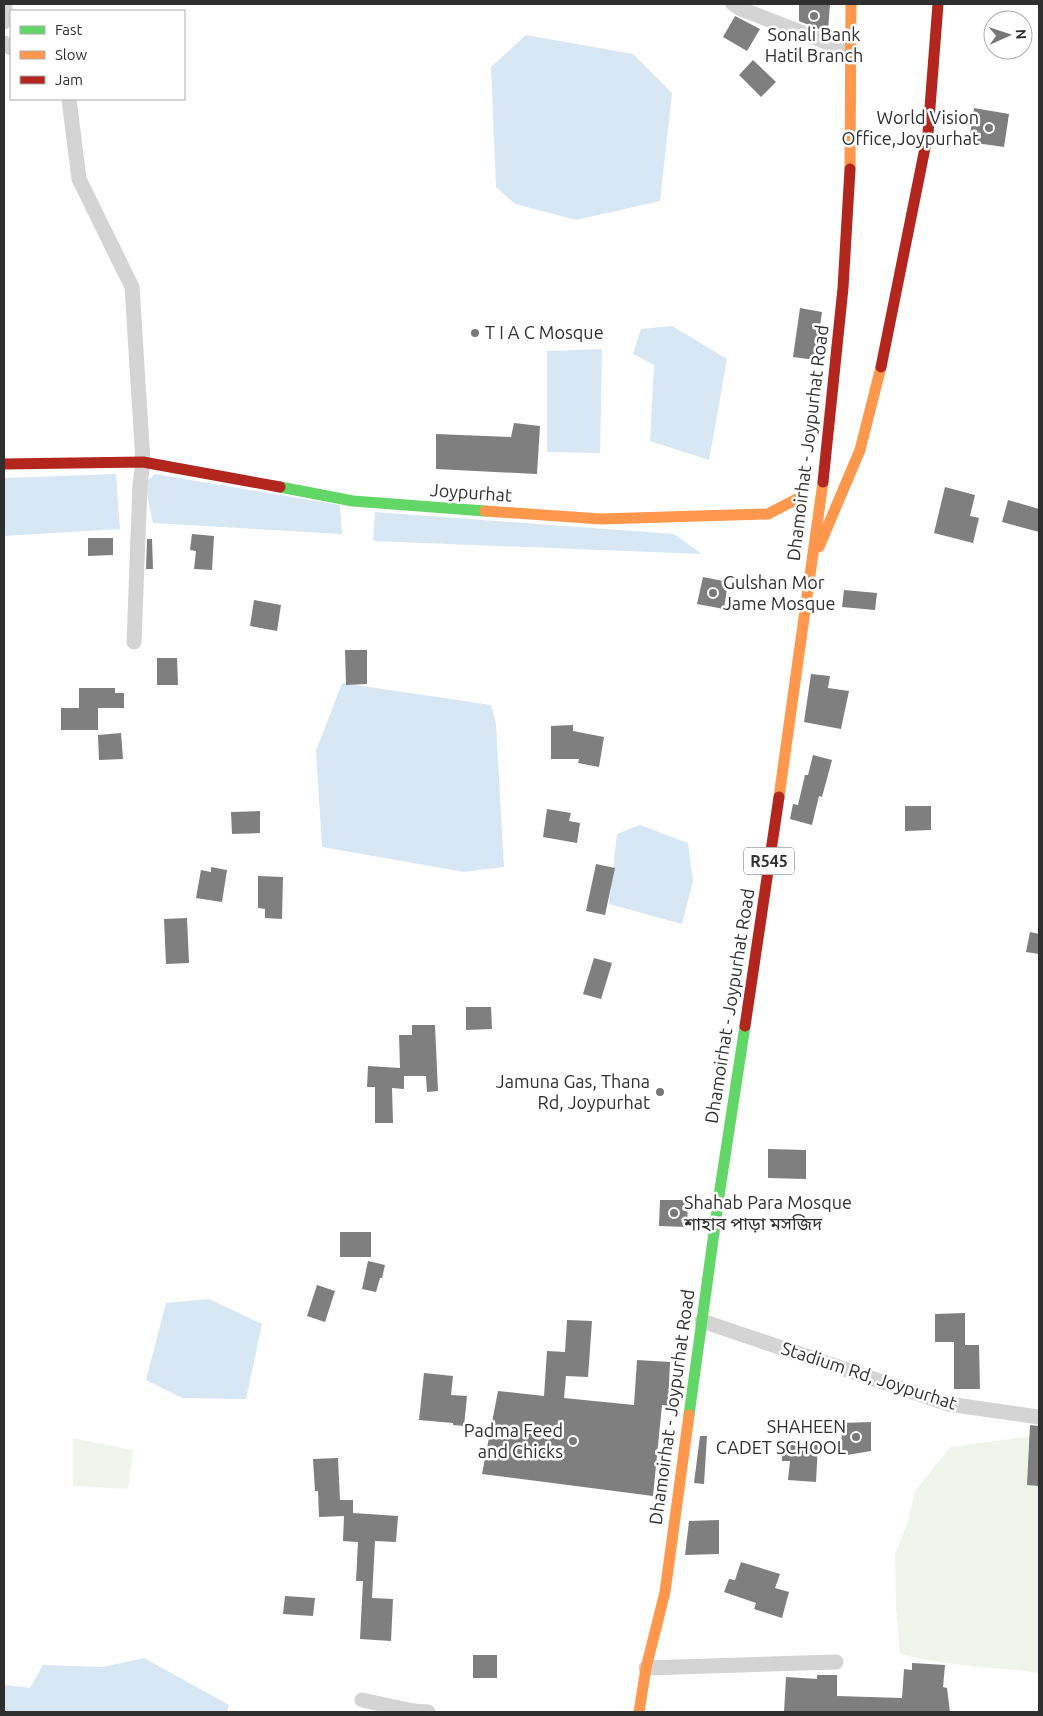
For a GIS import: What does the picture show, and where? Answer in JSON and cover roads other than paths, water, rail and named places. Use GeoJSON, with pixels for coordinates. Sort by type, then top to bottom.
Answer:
{"type":"FeatureCollection","features":[{"type":"Feature","properties":{"kind":"main road","name":"Dhamoirhat - Joypurhat Road"},"geometry":{"type":"LineString","coordinates":[[639,1712],[646,1668],[665,1592],[720,1189],[791,716],[808,587],[814,561],[839,331],[849,196],[851,4]]}},
{"type":"Feature","properties":{"kind":"main road"},"geometry":{"type":"LineString","coordinates":[[814,561],[860,450],[888,343],[928,133],[938,4]]}},
{"type":"Feature","properties":{"kind":"main road","name":"Joypurhat"},"geometry":{"type":"LineString","coordinates":[[4,464],[143,462],[353,502],[601,520],[768,514],[797,499]]}},
{"type":"Feature","properties":{"kind":"street"},"geometry":{"type":"LineString","coordinates":[[4,22],[5,4]]}},
{"type":"Feature","properties":{"kind":"street"},"geometry":{"type":"LineString","coordinates":[[733,4],[741,9],[852,52]]}},
{"type":"Feature","properties":{"kind":"street"},"geometry":{"type":"LineString","coordinates":[[69,100],[79,179],[132,287],[143,462],[140,485],[134,642]]}},
{"type":"Feature","properties":{"kind":"street","name":"Stadium Rd, Joypurhat"},"geometry":{"type":"LineString","coordinates":[[702,1321],[948,1404],[1039,1417]]}},
{"type":"Feature","properties":{"kind":"street"},"geometry":{"type":"LineString","coordinates":[[646,1668],[836,1662]]}},
{"type":"Feature","properties":{"kind":"street"},"geometry":{"type":"LineString","coordinates":[[362,1700],[413,1711],[428,1712]]}},
{"type":"Feature","properties":{"kind":"water"},"geometry":{"type":"Polygon","coordinates":[[[526,35],[633,54],[672,93],[660,201],[576,220],[515,204],[496,187],[491,67],[526,35]]]}},
{"type":"Feature","properties":{"kind":"water"},"geometry":{"type":"Polygon","coordinates":[[[672,326],[727,359],[709,460],[650,441],[654,365],[633,354],[641,329],[672,326]]]}},
{"type":"Feature","properties":{"kind":"water"},"geometry":{"type":"Polygon","coordinates":[[[602,349],[600,453],[547,452],[547,351],[602,349]]]}},
{"type":"Feature","properties":{"kind":"water"},"geometry":{"type":"Polygon","coordinates":[[[116,474],[120,529],[4,536],[4,478],[116,474]]]}},
{"type":"Feature","properties":{"kind":"water"},"geometry":{"type":"Polygon","coordinates":[[[155,474],[340,505],[342,534],[153,523],[145,483],[155,474]]]}},
{"type":"Feature","properties":{"kind":"water"},"geometry":{"type":"Polygon","coordinates":[[[375,512],[674,534],[702,554],[373,541],[375,512]]]}},
{"type":"Feature","properties":{"kind":"water"},"geometry":{"type":"Polygon","coordinates":[[[342,683],[491,705],[496,724],[504,867],[464,872],[322,847],[316,751],[342,683]]]}},
{"type":"Feature","properties":{"kind":"water"},"geometry":{"type":"Polygon","coordinates":[[[640,825],[688,843],[693,881],[682,924],[609,904],[617,834],[640,825]]]}},
{"type":"Feature","properties":{"kind":"water"},"geometry":{"type":"Polygon","coordinates":[[[209,1299],[262,1324],[246,1399],[182,1398],[146,1380],[166,1303],[209,1299]]]}},
{"type":"Feature","properties":{"kind":"water"},"geometry":{"type":"Polygon","coordinates":[[[144,1658],[229,1705],[227,1712],[4,1712],[4,1685],[30,1688],[43,1665],[103,1667],[144,1658]]]}},
{"type":"Feature","properties":{"kind":"place","name":"Sonali Bank Hatil Branch"},"geometry":{"type":"Point","coordinates":[814,16]}},
{"type":"Feature","properties":{"kind":"place","name":"World Vision Office,Joypurhat"},"geometry":{"type":"Point","coordinates":[989,128]}},
{"type":"Feature","properties":{"kind":"place","name":"T I A C Mosque"},"geometry":{"type":"Point","coordinates":[475,333]}},
{"type":"Feature","properties":{"kind":"place","name":"Gulshan Mor Jame Mosque"},"geometry":{"type":"Point","coordinates":[713,593]}},
{"type":"Feature","properties":{"kind":"place","name":"Jamuna Gas, Thana Rd, Joypurhat"},"geometry":{"type":"Point","coordinates":[660,1092]}},
{"type":"Feature","properties":{"kind":"place","name":"Shahab Para Mosque শাহাব পাড়া মসজিদ"},"geometry":{"type":"Point","coordinates":[674,1213]}},
{"type":"Feature","properties":{"kind":"place","name":"SHAHEEN CADET SCHOOL"},"geometry":{"type":"Point","coordinates":[856,1437]}},
{"type":"Feature","properties":{"kind":"place","name":"Padma Feed and Chicks"},"geometry":{"type":"Point","coordinates":[573,1441]}}]}
